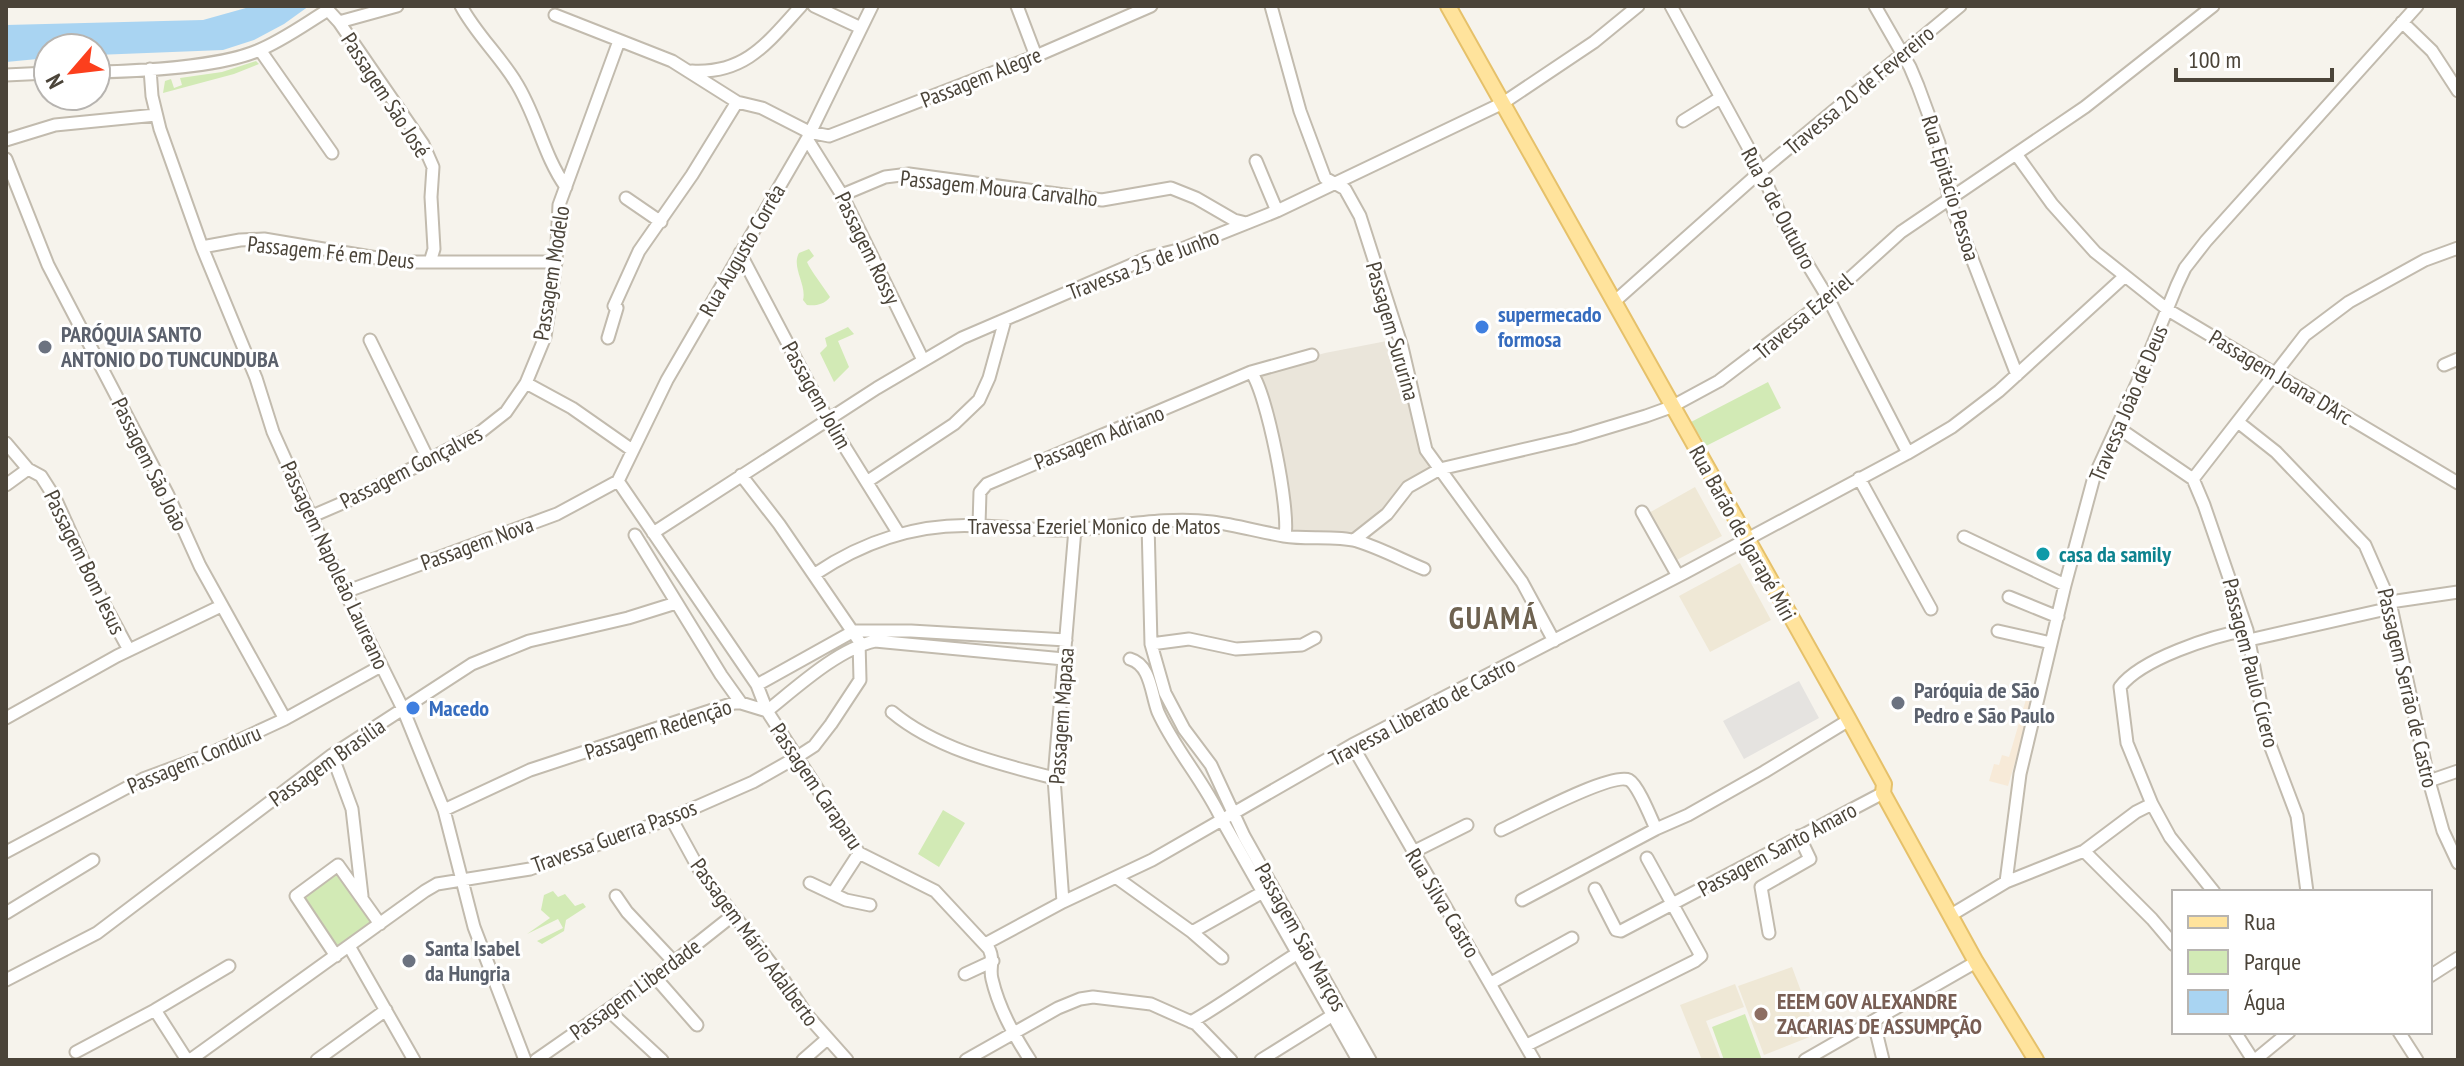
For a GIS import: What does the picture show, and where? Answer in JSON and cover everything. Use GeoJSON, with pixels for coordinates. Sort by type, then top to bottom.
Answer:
{"type":"FeatureCollection","features":[{"type":"Feature","properties":{"kind":"main road","name":"Rua Barão de Igarapé Miri"},"geometry":{"type":"LineString","coordinates":[[1448,6],[1849,720],[1884,784],[1883,793],[1976,962],[2036,1060]]}},
{"type":"Feature","properties":{"kind":"street"},"geometry":{"type":"LineString","coordinates":[[339,22],[397,6]]}},
{"type":"Feature","properties":{"kind":"street"},"geometry":{"type":"LineString","coordinates":[[461,6],[480,37],[516,81],[552,166],[566,187]]}},
{"type":"Feature","properties":{"kind":"street"},"geometry":{"type":"LineString","coordinates":[[691,71],[711,72],[752,56],[765,47],[801,6]]}},
{"type":"Feature","properties":{"kind":"street"},"geometry":{"type":"LineString","coordinates":[[814,6],[861,28]]}},
{"type":"Feature","properties":{"kind":"street","name":"Rua Augusto Corrêa"},"geometry":{"type":"LineString","coordinates":[[618,481],[667,380],[808,135],[872,6]]}},
{"type":"Feature","properties":{"kind":"street"},"geometry":{"type":"LineString","coordinates":[[1017,6],[1036,56]]}},
{"type":"Feature","properties":{"kind":"street","name":"Passagem Alegre"},"geometry":{"type":"LineString","coordinates":[[808,135],[835,136],[1036,56],[1151,6]]}},
{"type":"Feature","properties":{"kind":"street","name":"Passagem Sururina"},"geometry":{"type":"LineString","coordinates":[[1271,6],[1300,111],[1325,178],[1345,189],[1360,216],[1402,347],[1426,450],[1522,582],[1554,641]]}},
{"type":"Feature","properties":{"kind":"street","name":"Travessa 25 de Junho"},"geometry":{"type":"LineString","coordinates":[[653,533],[962,338],[1150,257],[1182,249],[1277,211],[1503,103],[1594,42],[1638,6]]}},
{"type":"Feature","properties":{"kind":"street","name":"Rua 9 de Outubro"},"geometry":{"type":"LineString","coordinates":[[1671,6],[1761,171],[1788,232],[1828,298],[1908,453]]}},
{"type":"Feature","properties":{"kind":"street","name":"Rua Epitácio Pessoa"},"geometry":{"type":"LineString","coordinates":[[1875,6],[1903,54],[1939,143],[1949,199],[2017,375]]}},
{"type":"Feature","properties":{"kind":"street","name":"Travessa 20 de Fevereiro"},"geometry":{"type":"LineString","coordinates":[[1614,302],[1761,171],[1960,6]]}},
{"type":"Feature","properties":{"kind":"street","name":"Travessa Ezeriel"},"geometry":{"type":"LineString","coordinates":[[1354,540],[1387,514],[1408,487],[1440,469],[1573,438],[1671,407],[1740,368],[1828,298],[1892,239],[2085,107],[2213,6]]}},
{"type":"Feature","properties":{"kind":"street","name":"Travessa João de Deus"},"geometry":{"type":"LineString","coordinates":[[2006,882],[2020,774],[2094,477],[2185,268],[2200,247],[2417,6]]}},
{"type":"Feature","properties":{"kind":"street"},"geometry":{"type":"LineString","coordinates":[[112,71],[244,56],[260,50],[330,8]]}},
{"type":"Feature","properties":{"kind":"street","name":"Passagem São José"},"geometry":{"type":"LineString","coordinates":[[330,8],[423,144],[433,167],[434,249],[430,262]]}},
{"type":"Feature","properties":{"kind":"street","name":"Passagem Rossy"},"geometry":{"type":"LineString","coordinates":[[555,15],[662,56],[737,102],[776,113],[808,135],[842,195],[923,360]]}},
{"type":"Feature","properties":{"kind":"street"},"geometry":{"type":"LineString","coordinates":[[2402,22],[2432,51],[2458,91]]}},
{"type":"Feature","properties":{"kind":"street","name":"Passagem Modelo"},"geometry":{"type":"LineString","coordinates":[[508,410],[526,383],[545,337],[556,262],[559,205],[619,41]]}},
{"type":"Feature","properties":{"kind":"street"},"geometry":{"type":"LineString","coordinates":[[260,50],[332,153]]}},
{"type":"Feature","properties":{"kind":"street","name":"Passagem Napoleão Laureano"},"geometry":{"type":"LineString","coordinates":[[150,69],[156,115],[202,247],[256,378],[273,432],[345,592],[403,709],[444,810],[474,927],[525,1060]]}},
{"type":"Feature","properties":{"kind":"street"},"geometry":{"type":"LineString","coordinates":[[6,75],[32,74]]}},
{"type":"Feature","properties":{"kind":"street"},"geometry":{"type":"LineString","coordinates":[[1683,121],[1720,98]]}},
{"type":"Feature","properties":{"kind":"street"},"geometry":{"type":"LineString","coordinates":[[608,338],[617,308],[614,306],[639,251],[661,222],[737,102]]}},
{"type":"Feature","properties":{"kind":"street"},"geometry":{"type":"LineString","coordinates":[[6,140],[55,125],[156,115]]}},
{"type":"Feature","properties":{"kind":"street","name":"Passagem Joana D’Arc"},"geometry":{"type":"LineString","coordinates":[[2016,154],[2052,204],[2095,252],[2168,310],[2458,483]]}},
{"type":"Feature","properties":{"kind":"street","name":"Passagem São João"},"geometry":{"type":"LineString","coordinates":[[6,159],[48,265],[168,495],[200,566],[285,719]]}},
{"type":"Feature","properties":{"kind":"street"},"geometry":{"type":"LineString","coordinates":[[1256,161],[1277,211]]}},
{"type":"Feature","properties":{"kind":"street","name":"Passagem Moura Carvalho"},"geometry":{"type":"LineString","coordinates":[[842,195],[885,177],[909,174],[1102,200],[1171,188],[1247,224]]}},
{"type":"Feature","properties":{"kind":"street"},"geometry":{"type":"LineString","coordinates":[[626,198],[661,222]]}},
{"type":"Feature","properties":{"kind":"street","name":"Passagem Fé em Deus"},"geometry":{"type":"LineString","coordinates":[[202,247],[264,239],[401,262],[556,262]]}},
{"type":"Feature","properties":{"kind":"street"},"geometry":{"type":"LineString","coordinates":[[2117,427],[2193,479],[2295,345],[2326,317],[2425,260],[2458,248]]}},
{"type":"Feature","properties":{"kind":"street","name":"Passagem Jolim"},"geometry":{"type":"LineString","coordinates":[[740,253],[828,420],[899,534]]}},
{"type":"Feature","properties":{"kind":"street","name":"Travessa Liberato de Castro"},"geometry":{"type":"LineString","coordinates":[[985,944],[1063,902],[1117,878],[1352,745],[1908,453],[1973,412],[2125,276]]}},
{"type":"Feature","properties":{"kind":"street"},"geometry":{"type":"LineString","coordinates":[[868,481],[954,424],[979,400],[989,378],[1005,320]]}},
{"type":"Feature","properties":{"kind":"street"},"geometry":{"type":"LineString","coordinates":[[370,340],[429,461]]}},
{"type":"Feature","properties":{"kind":"street","name":"Passagem Adriano"},"geometry":{"type":"LineString","coordinates":[[979,525],[980,492],[987,484],[1251,372],[1312,355]]}},
{"type":"Feature","properties":{"kind":"street"},"geometry":{"type":"LineString","coordinates":[[2444,365],[2458,359]]}},
{"type":"Feature","properties":{"kind":"street"},"geometry":{"type":"LineString","coordinates":[[1251,372],[1259,387],[1279,472],[1285,505],[1285,536]]}},
{"type":"Feature","properties":{"kind":"street"},"geometry":{"type":"LineString","coordinates":[[526,383],[572,408],[632,450]]}},
{"type":"Feature","properties":{"kind":"street","name":"Passagem Gonçalves"},"geometry":{"type":"LineString","coordinates":[[310,517],[429,461],[478,434],[508,410]]}},
{"type":"Feature","properties":{"kind":"street","name":"Passagem Serrão de Castro"},"geometry":{"type":"LineString","coordinates":[[2238,422],[2276,452],[2361,539],[2382,579],[2429,781],[2443,831],[2458,863]]}},
{"type":"Feature","properties":{"kind":"street","name":"Passagem Bom Jesus"},"geometry":{"type":"LineString","coordinates":[[6,443],[28,469],[41,476],[55,498],[96,589],[129,650]]}},
{"type":"Feature","properties":{"kind":"street"},"geometry":{"type":"LineString","coordinates":[[6,485],[28,469]]}},
{"type":"Feature","properties":{"kind":"street"},"geometry":{"type":"LineString","coordinates":[[741,475],[815,574],[857,638]]}},
{"type":"Feature","properties":{"kind":"street"},"geometry":{"type":"LineString","coordinates":[[1859,478],[1931,609]]}},
{"type":"Feature","properties":{"kind":"street","name":"Passagem Paulo Cícero"},"geometry":{"type":"LineString","coordinates":[[2193,479],[2232,581],[2248,635],[2267,737],[2297,816],[2307,890]]}},
{"type":"Feature","properties":{"kind":"street","name":"Passagem Nova"},"geometry":{"type":"LineString","coordinates":[[345,592],[557,514],[618,481]]}},
{"type":"Feature","properties":{"kind":"street","name":"Passagem Caraparu"},"geometry":{"type":"LineString","coordinates":[[618,481],[757,685],[767,711],[859,853],[935,891],[985,944],[992,954],[992,981],[1014,1034],[1030,1060]]}},
{"type":"Feature","properties":{"kind":"street"},"geometry":{"type":"LineString","coordinates":[[1642,512],[1678,576]]}},
{"type":"Feature","properties":{"kind":"street","name":"Travessa Ezeriel Monico de Matos"},"geometry":{"type":"LineString","coordinates":[[815,574],[863,546],[899,534],[944,526],[979,525],[1018,530],[1210,522],[1285,536],[1354,540],[1424,569]]}},
{"type":"Feature","properties":{"kind":"street","name":"Passagem São Marços"},"geometry":{"type":"LineString","coordinates":[[1148,523],[1151,644],[1165,693],[1184,729],[1211,765],[1234,814],[1370,1060]]}},
{"type":"Feature","properties":{"kind":"street","name":"Passagem Mapasa"},"geometry":{"type":"LineString","coordinates":[[1063,902],[1054,778],[1075,529]]}},
{"type":"Feature","properties":{"kind":"street"},"geometry":{"type":"LineString","coordinates":[[635,535],[741,703]]}},
{"type":"Feature","properties":{"kind":"street"},"geometry":{"type":"LineString","coordinates":[[1964,537],[2065,585]]}},
{"type":"Feature","properties":{"kind":"street"},"geometry":{"type":"LineString","coordinates":[[2212,890],[2170,837],[2152,804],[2127,743],[2120,687],[2126,679],[2188,646],[2458,592]]}},
{"type":"Feature","properties":{"kind":"street"},"geometry":{"type":"LineString","coordinates":[[2009,597],[2058,617]]}},
{"type":"Feature","properties":{"kind":"street","name":"Passagem Brasília"},"geometry":{"type":"LineString","coordinates":[[6,980],[97,933],[332,755],[448,678],[499,652],[529,641],[676,603]]}},
{"type":"Feature","properties":{"kind":"street"},"geometry":{"type":"LineString","coordinates":[[6,718],[129,650],[221,606]]}},
{"type":"Feature","properties":{"kind":"street"},"geometry":{"type":"LineString","coordinates":[[857,638],[911,631],[1065,650]]}},
{"type":"Feature","properties":{"kind":"street"},"geometry":{"type":"LineString","coordinates":[[1998,631],[2051,643]]}},
{"type":"Feature","properties":{"kind":"street"},"geometry":{"type":"LineString","coordinates":[[857,638],[1065,650]]}},
{"type":"Feature","properties":{"kind":"street","name":"Passagem Redenção"},"geometry":{"type":"LineString","coordinates":[[757,685],[857,638]]}},
{"type":"Feature","properties":{"kind":"street","name":"Passagem Redenção"},"geometry":{"type":"LineString","coordinates":[[444,810],[530,770],[741,703],[767,711],[857,638]]}},
{"type":"Feature","properties":{"kind":"street","name":"Travessa Guerra Passos"},"geometry":{"type":"LineString","coordinates":[[188,1060],[437,884],[530,869],[671,818],[753,782],[797,757],[822,736],[857,687],[861,672],[857,638]]}},
{"type":"Feature","properties":{"kind":"street"},"geometry":{"type":"LineString","coordinates":[[1151,644],[1189,639],[1236,649],[1302,645],[1315,638]]}},
{"type":"Feature","properties":{"kind":"street","name":"Passagem São Marços"},"geometry":{"type":"LineString","coordinates":[[1130,659],[1138,661],[1143,667],[1170,737],[1204,785],[1358,1060]]}},
{"type":"Feature","properties":{"kind":"street","name":"Passagem Conduru"},"geometry":{"type":"LineString","coordinates":[[6,852],[143,779],[205,756],[285,719],[381,666]]}},
{"type":"Feature","properties":{"kind":"street"},"geometry":{"type":"LineString","coordinates":[[892,712],[955,747],[1008,767],[1054,778]]}},
{"type":"Feature","properties":{"kind":"street"},"geometry":{"type":"LineString","coordinates":[[1522,900],[1669,825],[1849,720]]}},
{"type":"Feature","properties":{"kind":"street","name":"Rua Silva Castro"},"geometry":{"type":"LineString","coordinates":[[1352,745],[1534,1060]]}},
{"type":"Feature","properties":{"kind":"street"},"geometry":{"type":"LineString","coordinates":[[332,755],[352,809],[362,897]]}},
{"type":"Feature","properties":{"kind":"street"},"geometry":{"type":"LineString","coordinates":[[2429,781],[2458,771]]}},
{"type":"Feature","properties":{"kind":"street"},"geometry":{"type":"LineString","coordinates":[[1501,830],[1603,782],[1625,779],[1634,784],[1656,829]]}},
{"type":"Feature","properties":{"kind":"street","name":"Passagem Santo Amaro"},"geometry":{"type":"LineString","coordinates":[[1595,889],[1619,931],[1883,793]]}},
{"type":"Feature","properties":{"kind":"street"},"geometry":{"type":"LineString","coordinates":[[1951,915],[2006,882],[2084,851],[2136,812],[2152,804]]}},
{"type":"Feature","properties":{"kind":"street","name":"Passagem Mário Adalberto"},"geometry":{"type":"LineString","coordinates":[[671,818],[700,871],[732,916],[827,1039],[847,1060]]}},
{"type":"Feature","properties":{"kind":"street"},"geometry":{"type":"LineString","coordinates":[[1413,852],[1467,825]]}},
{"type":"Feature","properties":{"kind":"street"},"geometry":{"type":"LineString","coordinates":[[1769,933],[1761,889],[1810,859],[1799,836]]}},
{"type":"Feature","properties":{"kind":"street"},"geometry":{"type":"LineString","coordinates":[[2084,851],[2172,943]]}},
{"type":"Feature","properties":{"kind":"street"},"geometry":{"type":"LineString","coordinates":[[833,893],[859,853]]}},
{"type":"Feature","properties":{"kind":"street","name":"Passagem Santo Amaro"},"geometry":{"type":"LineString","coordinates":[[1527,1045],[1701,956],[1647,858]]}},
{"type":"Feature","properties":{"kind":"street"},"geometry":{"type":"LineString","coordinates":[[6,913],[93,860]]}},
{"type":"Feature","properties":{"kind":"street"},"geometry":{"type":"LineString","coordinates":[[336,956],[296,896],[338,865],[380,924]]}},
{"type":"Feature","properties":{"kind":"street"},"geometry":{"type":"LineString","coordinates":[[1117,878],[1192,932],[1222,958]]}},
{"type":"Feature","properties":{"kind":"street"},"geometry":{"type":"LineString","coordinates":[[810,883],[857,904],[870,905]]}},
{"type":"Feature","properties":{"kind":"street"},"geometry":{"type":"LineString","coordinates":[[1192,932],[1263,892]]}},
{"type":"Feature","properties":{"kind":"street"},"geometry":{"type":"LineString","coordinates":[[616,896],[674,962]]}},
{"type":"Feature","properties":{"kind":"street","name":"Passagem Liberdade"},"geometry":{"type":"LineString","coordinates":[[536,1060],[655,977],[732,916]]}},
{"type":"Feature","properties":{"kind":"street"},"geometry":{"type":"LineString","coordinates":[[1491,983],[1572,938]]}},
{"type":"Feature","properties":{"kind":"street"},"geometry":{"type":"LineString","coordinates":[[349,946],[414,1060]]}},
{"type":"Feature","properties":{"kind":"street"},"geometry":{"type":"LineString","coordinates":[[1191,1022],[1298,953]]}},
{"type":"Feature","properties":{"kind":"street"},"geometry":{"type":"LineString","coordinates":[[2432,975],[2458,958]]}},
{"type":"Feature","properties":{"kind":"street"},"geometry":{"type":"LineString","coordinates":[[965,974],[993,961]]}},
{"type":"Feature","properties":{"kind":"street"},"geometry":{"type":"LineString","coordinates":[[1805,1060],[1976,962]]}},
{"type":"Feature","properties":{"kind":"street"},"geometry":{"type":"LineString","coordinates":[[76,1052],[229,966]]}},
{"type":"Feature","properties":{"kind":"street"},"geometry":{"type":"LineString","coordinates":[[655,977],[697,1025]]}},
{"type":"Feature","properties":{"kind":"street"},"geometry":{"type":"LineString","coordinates":[[966,1060],[1069,1003],[1093,997],[1151,1004],[1196,1024],[1231,1060]]}},
{"type":"Feature","properties":{"kind":"street"},"geometry":{"type":"LineString","coordinates":[[155,1010],[188,1060]]}},
{"type":"Feature","properties":{"kind":"street"},"geometry":{"type":"LineString","coordinates":[[317,1060],[386,1010]]}},
{"type":"Feature","properties":{"kind":"street"},"geometry":{"type":"LineString","coordinates":[[608,1010],[662,1060]]}},
{"type":"Feature","properties":{"kind":"street"},"geometry":{"type":"LineString","coordinates":[[1261,1060],[1333,1015]]}},
{"type":"Feature","properties":{"kind":"street"},"geometry":{"type":"LineString","coordinates":[[1874,1023],[1883,1060]]}},
{"type":"Feature","properties":{"kind":"street"},"geometry":{"type":"LineString","coordinates":[[2236,1034],[2254,1060],[2286,1034]]}},
{"type":"Feature","properties":{"kind":"street"},"geometry":{"type":"LineString","coordinates":[[2400,1034],[2417,1060]]}},
{"type":"Feature","properties":{"kind":"street"},"geometry":{"type":"LineString","coordinates":[[803,1060],[827,1039]]}},
{"type":"Feature","properties":{"kind":"shaded area"},"geometry":{"type":"Polygon","coordinates":[[[1397,339],[1411,410],[1440,469],[1358,537],[1289,536],[1257,372],[1325,353],[1397,339]]]}},
{"type":"Feature","properties":{"kind":"shaded area"},"geometry":{"type":"Polygon","coordinates":[[[1695,487],[1722,536],[1673,562],[1647,514],[1695,487]]]}},
{"type":"Feature","properties":{"kind":"shaded area"},"geometry":{"type":"Polygon","coordinates":[[[1740,563],[1771,620],[1710,652],[1679,596],[1740,563]]]}},
{"type":"Feature","properties":{"kind":"shaded area"},"geometry":{"type":"Polygon","coordinates":[[[1799,681],[1819,718],[1744,759],[1723,721],[1799,681]]]}},
{"type":"Feature","properties":{"kind":"shaded area"},"geometry":{"type":"Polygon","coordinates":[[[2029,689],[2036,691],[2008,786],[1989,781],[1994,764],[1999,765],[2002,755],[2009,757],[2029,689]]]}},
{"type":"Feature","properties":{"kind":"shaded area"},"geometry":{"type":"Polygon","coordinates":[[[1792,967],[1817,1034],[1764,1055],[1738,986],[1792,967]]]}},
{"type":"Feature","properties":{"kind":"shaded area"},"geometry":{"type":"Polygon","coordinates":[[[1735,984],[1744,1007],[1706,1021],[1721,1060],[1702,1060],[1680,1005],[1735,984]]]}},
{"type":"Feature","properties":{"kind":"green space"},"geometry":{"type":"Polygon","coordinates":[[[256,61],[259,64],[234,74],[163,93],[165,81],[171,79],[174,88],[182,85],[180,78],[222,72],[256,61]]]}},
{"type":"Feature","properties":{"kind":"green space"},"geometry":{"type":"Polygon","coordinates":[[[809,249],[814,256],[807,262],[830,297],[816,305],[807,305],[803,300],[797,264],[799,253],[809,249]]]}},
{"type":"Feature","properties":{"kind":"green space"},"geometry":{"type":"Polygon","coordinates":[[[848,327],[854,334],[838,341],[849,367],[834,382],[820,353],[827,346],[825,338],[848,327]]]}},
{"type":"Feature","properties":{"kind":"green space"},"geometry":{"type":"Polygon","coordinates":[[[1768,382],[1781,408],[1706,446],[1691,422],[1768,382]]]}},
{"type":"Feature","properties":{"kind":"green space"},"geometry":{"type":"Polygon","coordinates":[[[943,810],[965,823],[939,867],[918,854],[943,810]]]}},
{"type":"Feature","properties":{"kind":"green space"},"geometry":{"type":"Polygon","coordinates":[[[336,869],[374,924],[335,952],[296,896],[336,869]]]}},
{"type":"Feature","properties":{"kind":"green space"},"geometry":{"type":"Polygon","coordinates":[[[553,891],[558,897],[565,894],[575,906],[583,903],[586,907],[566,920],[564,931],[542,944],[537,941],[563,928],[558,919],[527,934],[550,918],[541,910],[544,895],[553,891]]]}},
{"type":"Feature","properties":{"kind":"green space"},"geometry":{"type":"Polygon","coordinates":[[[1745,1014],[1762,1060],[1724,1060],[1712,1027],[1745,1014]]]}},
{"type":"Feature","properties":{"kind":"water"},"geometry":{"type":"Polygon","coordinates":[[[253,6],[309,6],[254,40],[223,50],[112,54],[112,32],[32,32],[32,60],[6,62],[6,25],[203,20],[253,6]]]}},
{"type":"Feature","properties":{"kind":"place","name":"supermecado formosa"},"geometry":{"type":"Point","coordinates":[1482,327]}},
{"type":"Feature","properties":{"kind":"place","name":"PARÓQUIA SANTO ANTONIO DO TUNCUNDUBA"},"geometry":{"type":"Point","coordinates":[45,347]}},
{"type":"Feature","properties":{"kind":"place","name":"casa da samily"},"geometry":{"type":"Point","coordinates":[2043,554]}},
{"type":"Feature","properties":{"kind":"place","name":"Paróquia de São Pedro e São Paulo"},"geometry":{"type":"Point","coordinates":[1898,703]}},
{"type":"Feature","properties":{"kind":"place","name":"Macedo"},"geometry":{"type":"Point","coordinates":[413,708]}},
{"type":"Feature","properties":{"kind":"place","name":"Santa Isabel da Hungria"},"geometry":{"type":"Point","coordinates":[409,961]}},
{"type":"Feature","properties":{"kind":"place","name":"EEEM GOV ALEXANDRE ZACARIAS DE ASSUMPÇÃO"},"geometry":{"type":"Point","coordinates":[1761,1014]}},
{"type":"Feature","properties":{"kind":"district","name":"GUAMÁ"},"geometry":{"type":"Point","coordinates":[1494,617]}}]}
